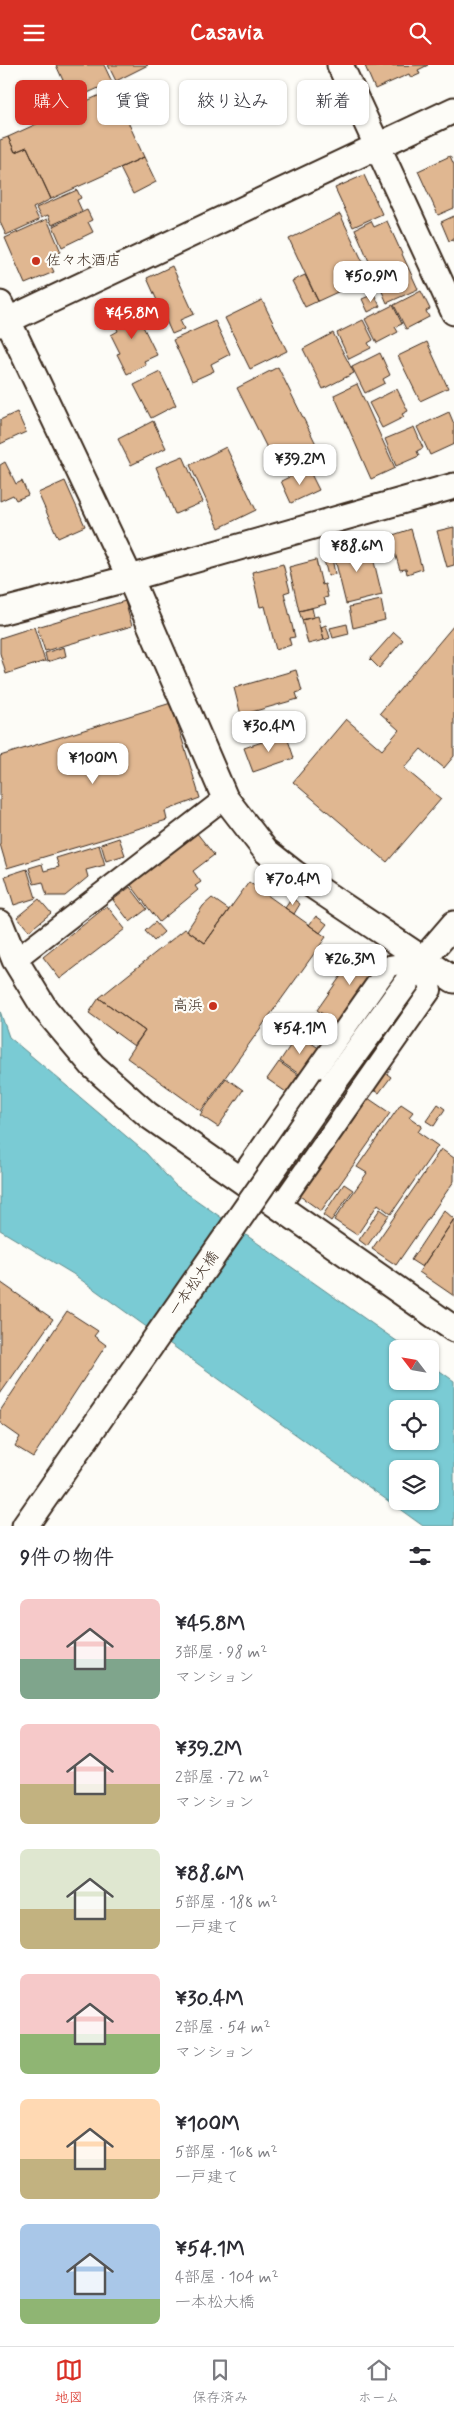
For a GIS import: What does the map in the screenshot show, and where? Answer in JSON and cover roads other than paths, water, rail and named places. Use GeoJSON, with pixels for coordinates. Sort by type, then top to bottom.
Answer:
{"type":"FeatureCollection","features":[{"type":"Feature","properties":{"kind":"street"},"geometry":{"type":"LineString","coordinates":[[340,65],[454,312]]}},
{"type":"Feature","properties":{"kind":"street"},"geometry":{"type":"LineString","coordinates":[[454,110],[2,316],[130,578],[225,797],[266,851],[294,873],[454,980]]}},
{"type":"Feature","properties":{"kind":"street"},"geometry":{"type":"LineString","coordinates":[[0,612],[130,578],[454,486]]}},
{"type":"Feature","properties":{"kind":"street"},"geometry":{"type":"LineString","coordinates":[[15,960],[225,797]]}},
{"type":"Feature","properties":{"kind":"street"},"geometry":{"type":"LineString","coordinates":[[0,923],[15,960],[45,1009],[93,1066],[148,1115],[454,1329]]}},
{"type":"Feature","properties":{"kind":"street","name":"一本松大橋"},"geometry":{"type":"LineString","coordinates":[[25,1526],[332,1085],[423,960],[454,924]]}},
{"type":"Feature","properties":{"kind":"street"},"geometry":{"type":"LineString","coordinates":[[240,1179],[389,966],[423,960]]}},
{"type":"Feature","properties":{"kind":"street"},"geometry":{"type":"LineString","coordinates":[[279,1207],[431,990],[423,960]]}},
{"type":"Feature","properties":{"kind":"water"},"geometry":{"type":"Polygon","coordinates":[[[0,1011],[9,1037],[146,1153],[175,1185],[395,1340],[389,1340],[389,1390],[439,1390],[439,1370],[454,1381],[454,1526],[423,1526],[401,1510],[439,1510],[439,1460],[389,1460],[389,1502],[73,1274],[0,1230],[0,1011]]]}},
{"type":"Feature","properties":{"kind":"place","name":"佐々木酒店"},"geometry":{"type":"Point","coordinates":[36,261]}},
{"type":"Feature","properties":{"kind":"place","name":"高浜"},"geometry":{"type":"Point","coordinates":[213,1006]}}]}
